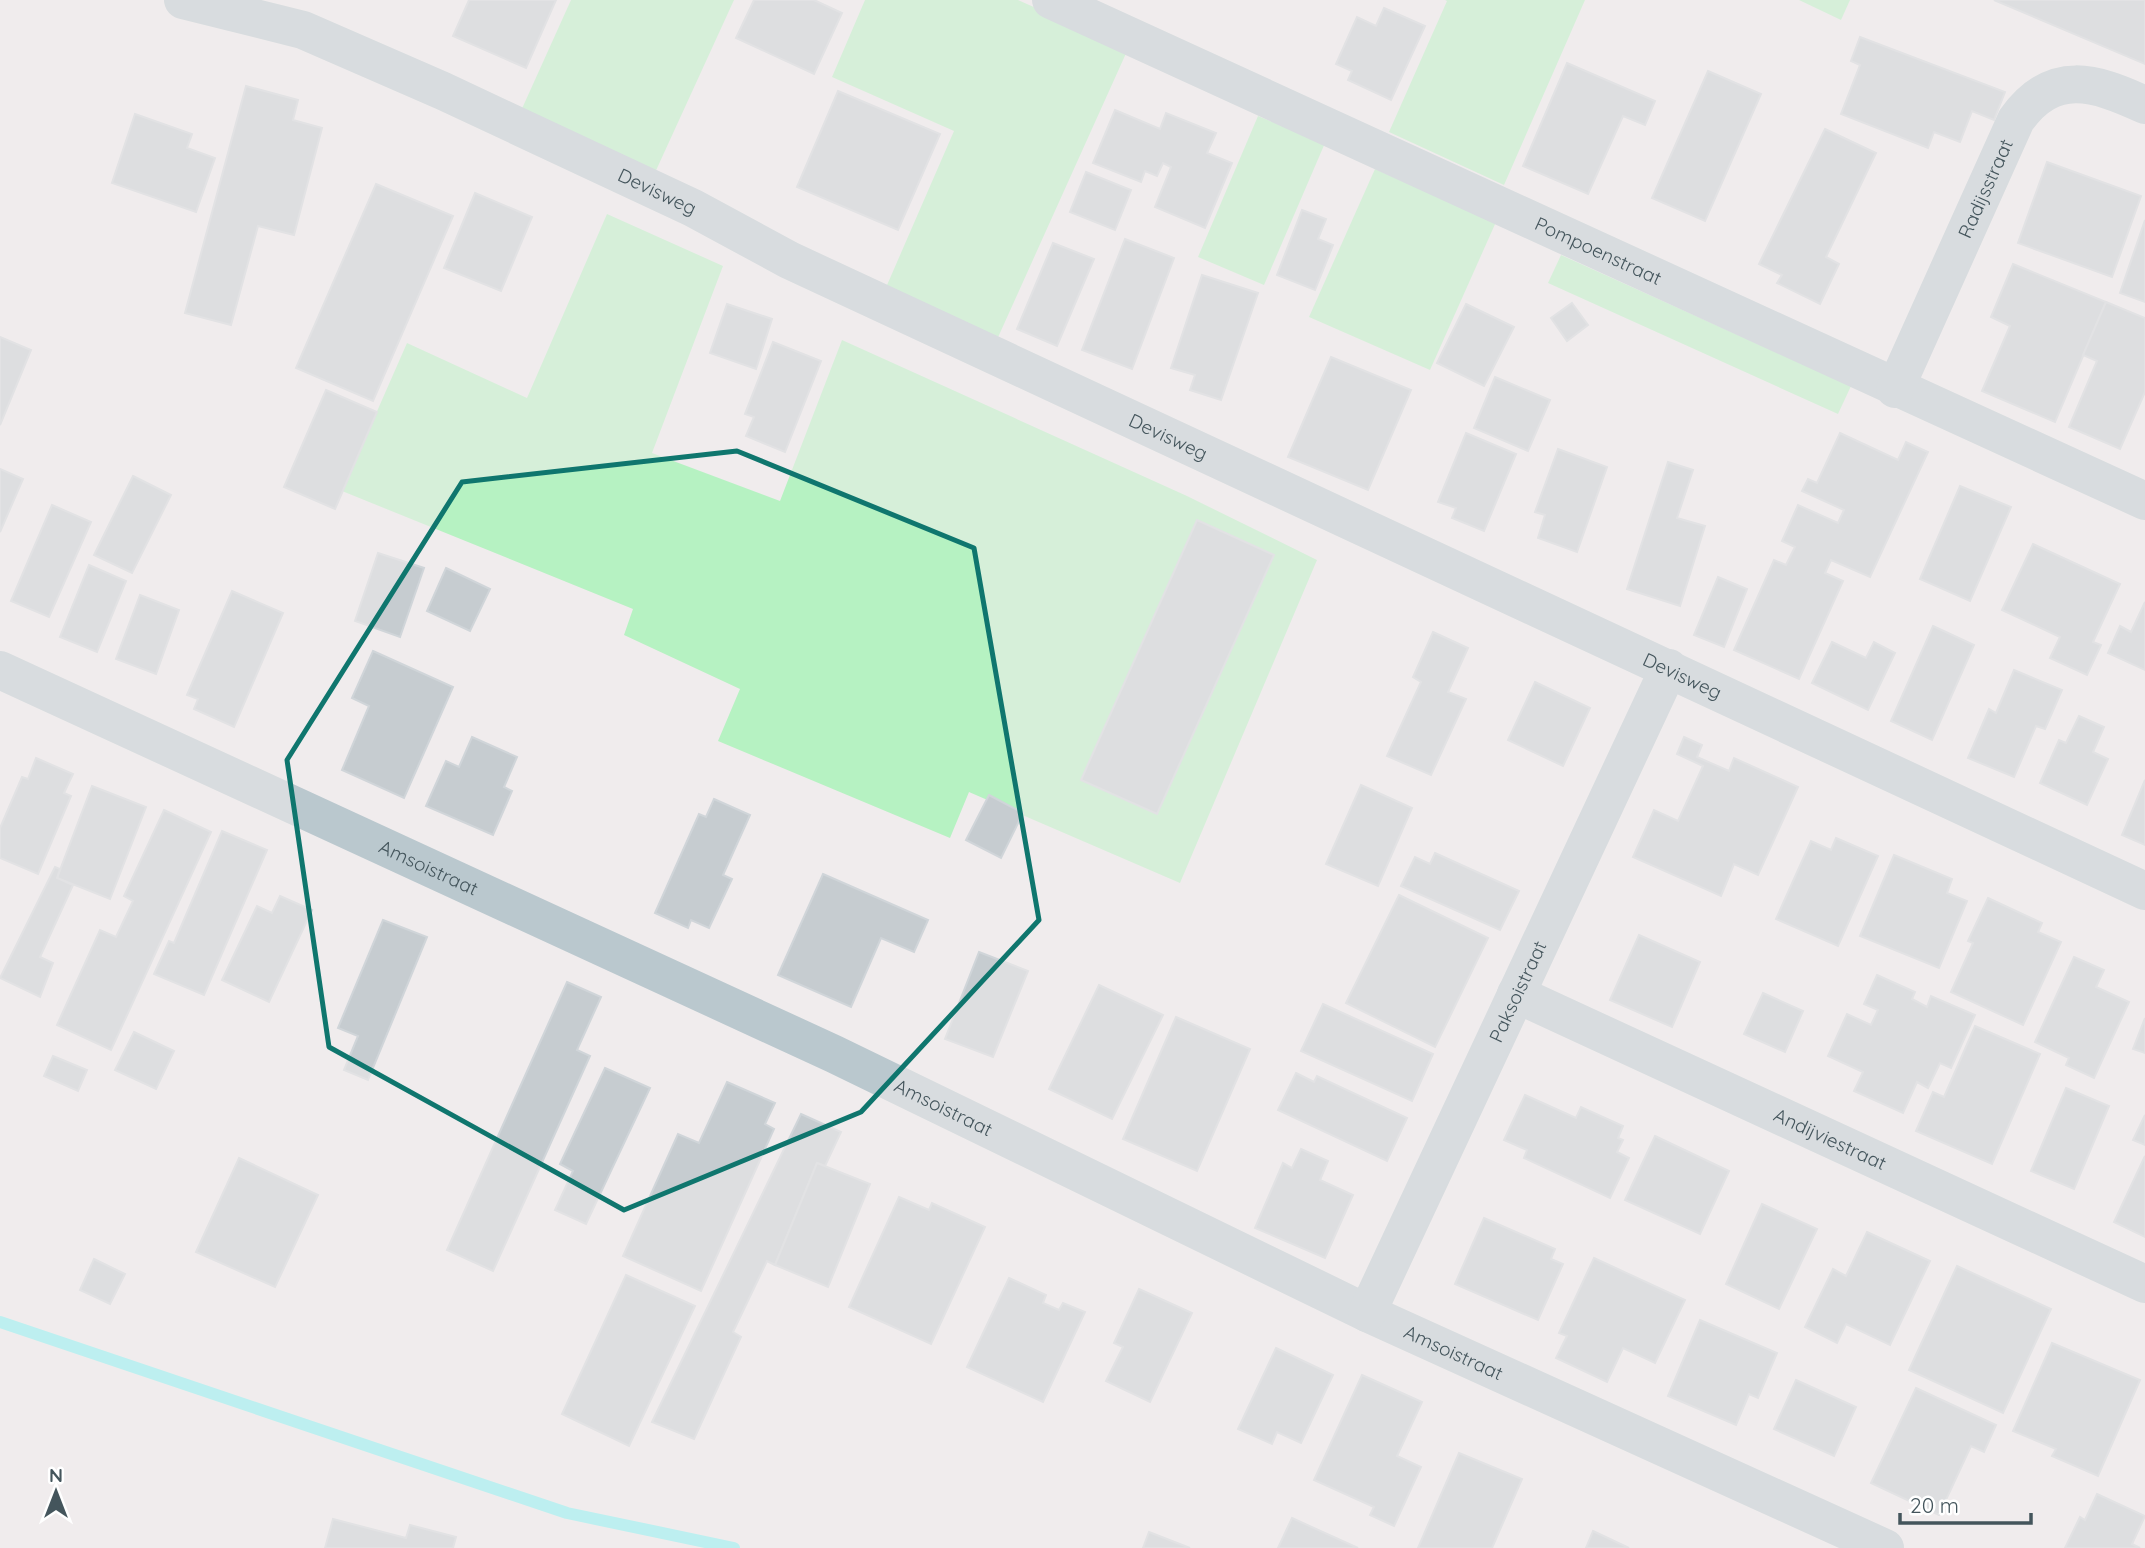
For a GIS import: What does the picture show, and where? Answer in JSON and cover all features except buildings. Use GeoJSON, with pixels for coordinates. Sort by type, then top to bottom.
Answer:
{"type":"FeatureCollection","features":[{"type":"Feature","properties":{"kind":"street","name":"Devisweg"},"geometry":{"type":"LineString","coordinates":[[183,0],[303,30],[443,91],[693,208],[789,260],[2145,891]]}},
{"type":"Feature","properties":{"kind":"street","name":"Pompoenstraat"},"geometry":{"type":"LineString","coordinates":[[1051,0],[1895,389],[2145,501]]}},
{"type":"Feature","properties":{"kind":"street","name":"Radijsstraat"},"geometry":{"type":"LineString","coordinates":[[1895,389],[2016,120],[2030,100],[2068,84],[2104,86],[2145,105]]}},
{"type":"Feature","properties":{"kind":"street","name":"Paksoistraat"},"geometry":{"type":"LineString","coordinates":[[1367,1313],[1669,668]]}},
{"type":"Feature","properties":{"kind":"street","name":"Amsoistraat"},"geometry":{"type":"LineString","coordinates":[[0,670],[834,1055],[1367,1313],[1885,1548]]}},
{"type":"Feature","properties":{"kind":"street","name":"Andijviestraat"},"geometry":{"type":"LineString","coordinates":[[1516,993],[2145,1284]]}},
{"type":"Feature","properties":{"kind":"highlighted area"},"geometry":{"type":"Polygon","coordinates":[[[737,451],[974,548],[1039,920],[861,1112],[624,1210],[329,1047],[287,760],[462,482],[737,451]]]}},
{"type":"Feature","properties":{"kind":"green space"},"geometry":{"type":"Polygon","coordinates":[[[571,0],[734,0],[653,177],[520,113],[571,0]]]}},
{"type":"Feature","properties":{"kind":"green space"},"geometry":{"type":"Polygon","coordinates":[[[865,0],[1018,0],[1128,49],[995,344],[884,292],[954,131],[832,77],[865,0]]]}},
{"type":"Feature","properties":{"kind":"green space"},"geometry":{"type":"Polygon","coordinates":[[[1445,0],[1585,0],[1504,185],[1389,132],[1447,1],[1445,0]]]}},
{"type":"Feature","properties":{"kind":"green space"},"geometry":{"type":"Polygon","coordinates":[[[1799,0],[1850,0],[1841,20],[1799,0]]]}},
{"type":"Feature","properties":{"kind":"green space"},"geometry":{"type":"Polygon","coordinates":[[[1258,116],[1325,143],[1264,285],[1198,257],[1258,116]]]}},
{"type":"Feature","properties":{"kind":"green space"},"geometry":{"type":"Polygon","coordinates":[[[1375,169],[1496,222],[1430,370],[1309,317],[1375,169]]]}},
{"type":"Feature","properties":{"kind":"green space"},"geometry":{"type":"Polygon","coordinates":[[[607,214],[723,266],[652,453],[780,501],[842,340],[1187,496],[1317,560],[1180,883],[969,792],[950,838],[718,741],[740,689],[624,635],[633,609],[342,491],[407,343],[527,398],[607,214]]]}},
{"type":"Feature","properties":{"kind":"green space"},"geometry":{"type":"Polygon","coordinates":[[[1561,255],[1851,386],[1838,414],[1548,283],[1561,255]]]}},
{"type":"Feature","properties":{"kind":"waterway"},"geometry":{"type":"LineString","coordinates":[[0,1322],[567,1513],[734,1548]]}}]}
